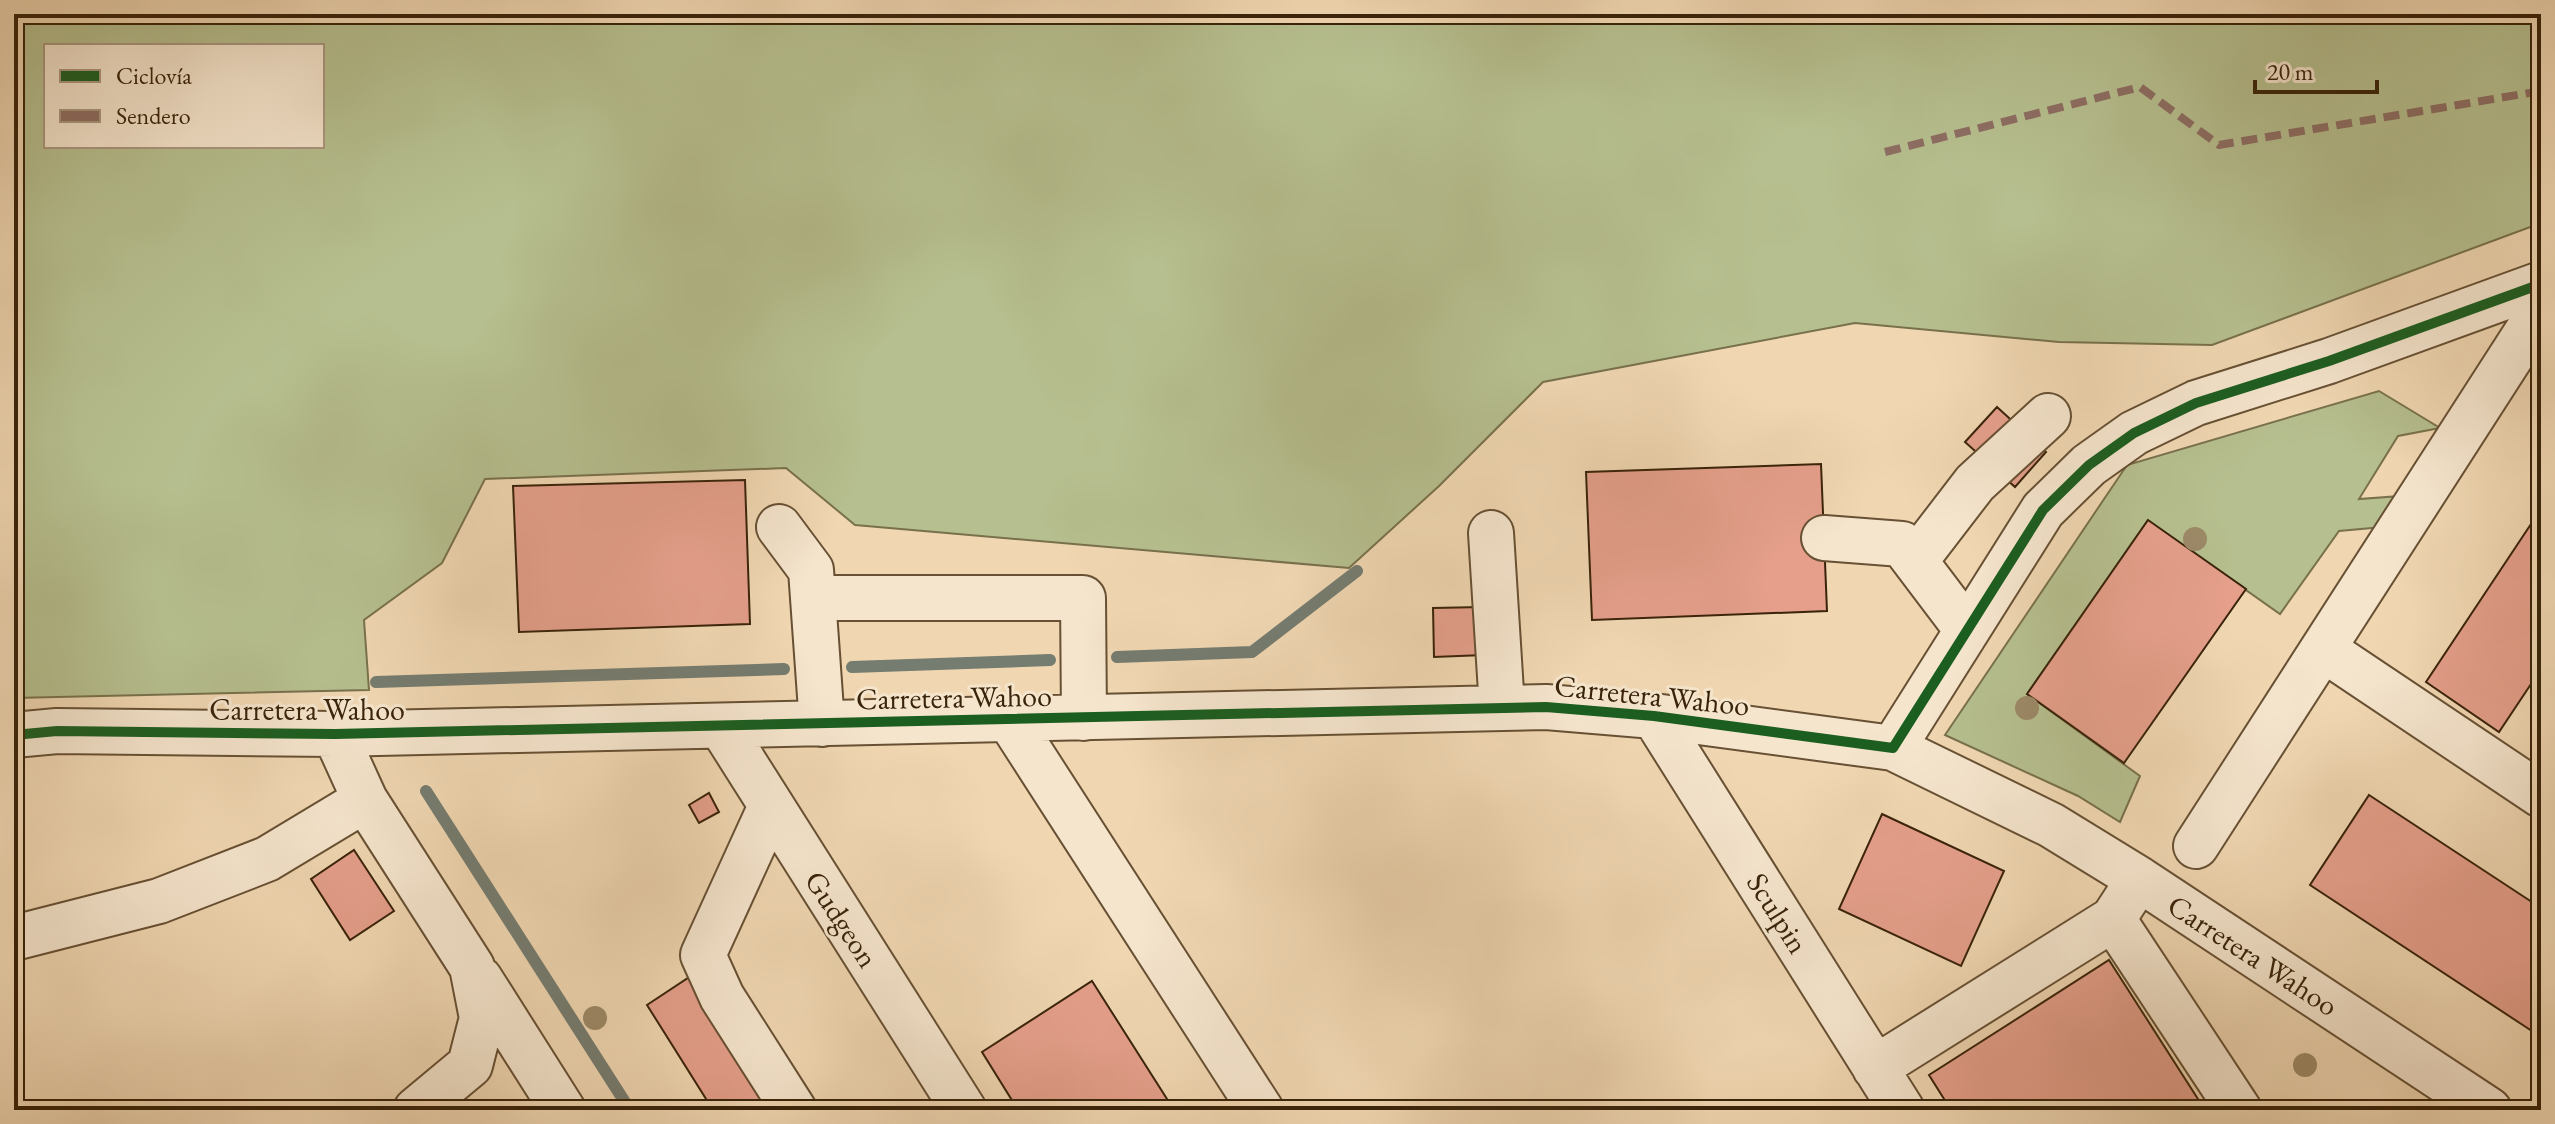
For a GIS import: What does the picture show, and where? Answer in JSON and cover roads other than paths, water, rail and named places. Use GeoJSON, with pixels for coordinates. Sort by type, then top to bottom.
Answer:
{"type":"FeatureCollection","features":[{"type":"Feature","properties":{"kind":"street"},"geometry":{"type":"LineString","coordinates":[[1893,748],[2043,510],[2089,465],[2134,433],[2196,403],[2329,361],[2541,284]]}},
{"type":"Feature","properties":{"kind":"street"},"geometry":{"type":"LineString","coordinates":[[2196,846],[2541,310]]}},
{"type":"Feature","properties":{"kind":"street"},"geometry":{"type":"LineString","coordinates":[[1915,561],[1975,483],[2048,416]]}},
{"type":"Feature","properties":{"kind":"street"},"geometry":{"type":"LineString","coordinates":[[779,527],[811,570],[822,724]]}},
{"type":"Feature","properties":{"kind":"street"},"geometry":{"type":"LineString","coordinates":[[1491,533],[1502,708]]}},
{"type":"Feature","properties":{"kind":"street"},"geometry":{"type":"LineString","coordinates":[[1824,538],[1902,544],[1967,630]]}},
{"type":"Feature","properties":{"kind":"street"},"geometry":{"type":"LineString","coordinates":[[813,598],[1083,598],[1084,718]]}},
{"type":"Feature","properties":{"kind":"street"},"geometry":{"type":"LineString","coordinates":[[2323,649],[2541,795]]}},
{"type":"Feature","properties":{"kind":"street","name":"Carretera Wahoo"},"geometry":{"type":"LineString","coordinates":[[14,735],[57,731],[335,734],[1546,707],[1654,716],[1893,748],[2051,825],[2139,879],[2489,1110]]}},
{"type":"Feature","properties":{"kind":"street","name":"Sculpin"},"geometry":{"type":"LineString","coordinates":[[1654,716],[1902,1110]]}},
{"type":"Feature","properties":{"kind":"street"},"geometry":{"type":"LineString","coordinates":[[1009,719],[1261,1110]]}},
{"type":"Feature","properties":{"kind":"street","name":"Gudgeon"},"geometry":{"type":"LineString","coordinates":[[721,726],[964,1110]]}},
{"type":"Feature","properties":{"kind":"street"},"geometry":{"type":"LineString","coordinates":[[335,734],[365,800],[563,1110]]}},
{"type":"Feature","properties":{"kind":"street"},"geometry":{"type":"LineString","coordinates":[[14,938],[159,901],[267,859],[365,800]]}},
{"type":"Feature","properties":{"kind":"street"},"geometry":{"type":"LineString","coordinates":[[771,806],[703,955],[722,997],[794,1110]]}},
{"type":"Feature","properties":{"kind":"street"},"geometry":{"type":"LineString","coordinates":[[1875,1068],[2113,919],[2139,879]]}},
{"type":"Feature","properties":{"kind":"street"},"geometry":{"type":"LineString","coordinates":[[2113,919],[2239,1110]]}},
{"type":"Feature","properties":{"kind":"street"},"geometry":{"type":"LineString","coordinates":[[416,1110],[470,1065],[482,1018],[472,967]]}},
{"type":"Feature","properties":{"kind":"waterway"},"geometry":{"type":"LineString","coordinates":[[1117,657],[1252,652],[1357,571]]}},
{"type":"Feature","properties":{"kind":"waterway"},"geometry":{"type":"LineString","coordinates":[[852,667],[1050,660]]}},
{"type":"Feature","properties":{"kind":"waterway"},"geometry":{"type":"LineString","coordinates":[[376,682],[784,669]]}},
{"type":"Feature","properties":{"kind":"waterway"},"geometry":{"type":"LineString","coordinates":[[426,791],[630,1110]]}}]}
